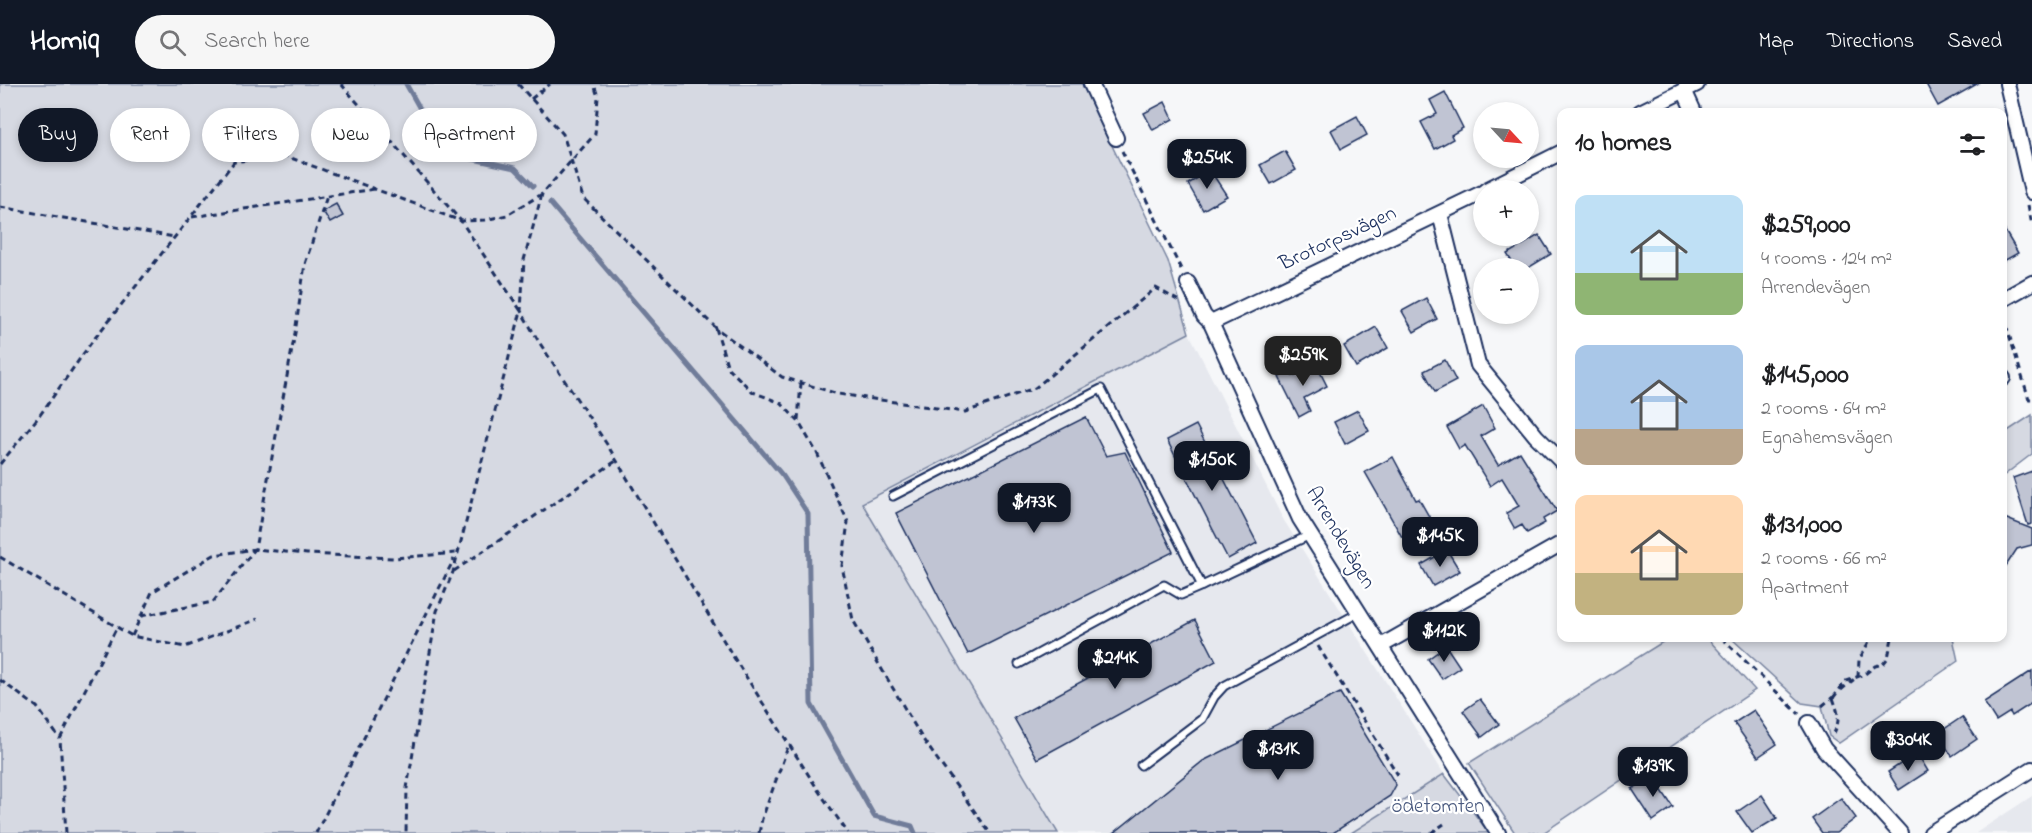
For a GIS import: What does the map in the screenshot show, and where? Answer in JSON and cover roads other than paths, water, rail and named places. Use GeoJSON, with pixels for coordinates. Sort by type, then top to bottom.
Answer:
{"type":"FeatureCollection","features":[{"type":"Feature","properties":{"kind":"street"},"geometry":{"type":"LineString","coordinates":[[1091,84],[1116,138]]}},
{"type":"Feature","properties":{"kind":"street"},"geometry":{"type":"LineString","coordinates":[[1648,108],[1697,84]]}},
{"type":"Feature","properties":{"kind":"street"},"geometry":{"type":"LineString","coordinates":[[2007,84],[2032,192]]}},
{"type":"Feature","properties":{"kind":"street"},"geometry":{"type":"LineString","coordinates":[[1684,90],[1692,108]]}},
{"type":"Feature","properties":{"kind":"street","name":"Brotorpsvägen"},"geometry":{"type":"LineString","coordinates":[[1507,180],[1557,155]]}},
{"type":"Feature","properties":{"kind":"street","name":"Brotorpsvägen"},"geometry":{"type":"LineString","coordinates":[[1207,320],[1473,197]]}},
{"type":"Feature","properties":{"kind":"street"},"geometry":{"type":"LineString","coordinates":[[1440,214],[1478,365],[1536,436],[1557,457]]}},
{"type":"Feature","properties":{"kind":"street"},"geometry":{"type":"LineString","coordinates":[[2007,297],[2032,283]]}},
{"type":"Feature","properties":{"kind":"street","name":"Arrendevägen"},"geometry":{"type":"LineString","coordinates":[[1188,284],[1300,519],[1498,833]]}},
{"type":"Feature","properties":{"kind":"street"},"geometry":{"type":"LineString","coordinates":[[1381,646],[1557,546]]}},
{"type":"Feature","properties":{"kind":"street"},"geometry":{"type":"LineString","coordinates":[[1809,723],[1824,749],[1900,833]]}},
{"type":"Feature","properties":{"kind":"street"},"geometry":{"type":"LineString","coordinates":[[1931,833],[2032,769]]}},
{"type":"Feature","properties":{"kind":"lane"},"geometry":{"type":"LineString","coordinates":[[893,496],[1101,389],[1202,586]]}},
{"type":"Feature","properties":{"kind":"lane"},"geometry":{"type":"LineString","coordinates":[[1019,664],[1164,585],[1182,595],[1310,535]]}},
{"type":"Feature","properties":{"kind":"lane"},"geometry":{"type":"LineString","coordinates":[[1141,765],[1202,719],[1214,697],[1224,686],[1360,612]]}},
{"type":"Feature","properties":{"kind":"waterway"},"geometry":{"type":"LineString","coordinates":[[406,84],[445,153],[515,168],[533,186]]}},
{"type":"Feature","properties":{"kind":"waterway"},"geometry":{"type":"LineString","coordinates":[[550,203],[783,476],[808,514],[811,704],[874,816],[912,826],[915,833]]}},
{"type":"Feature","properties":{"kind":"park label","name":"ödetomten"},"geometry":{"type":"Point","coordinates":[1438,807]}}]}
